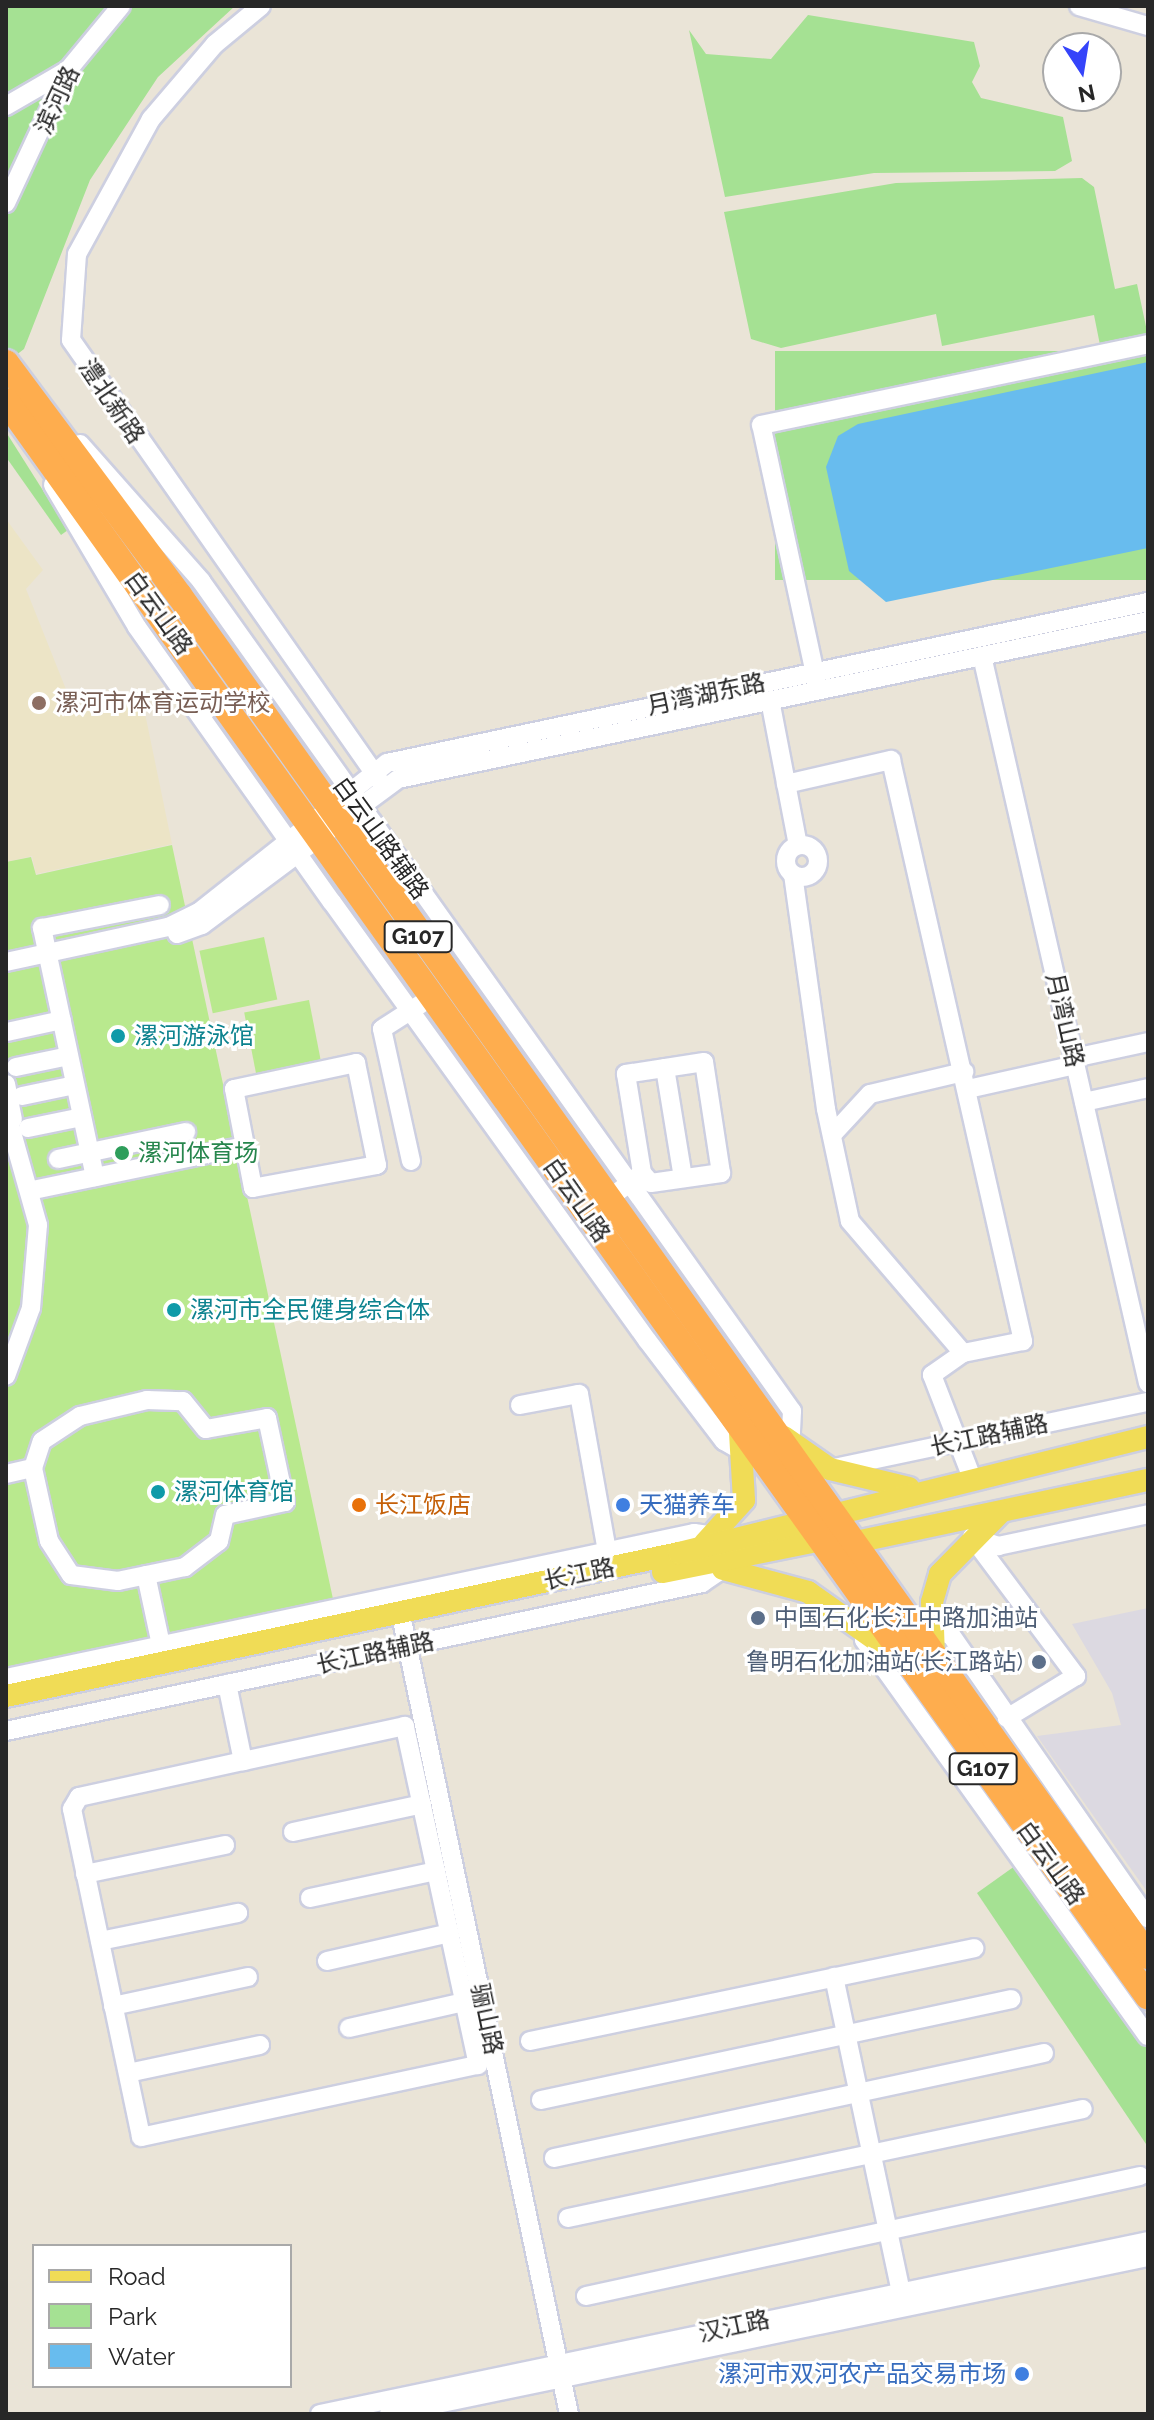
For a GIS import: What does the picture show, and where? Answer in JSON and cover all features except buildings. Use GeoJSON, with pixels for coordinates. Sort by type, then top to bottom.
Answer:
{"type":"FeatureCollection","features":[{"type":"Feature","properties":{"kind":"highway","name":"白云山路"},"geometry":{"type":"LineString","coordinates":[[6,362],[190,588],[322,820],[433,996],[767,1450],[817,1525],[864,1613],[924,1664],[1148,1956]]}},
{"type":"Feature","properties":{"kind":"highway","name":"白云山路"},"geometry":{"type":"LineString","coordinates":[[6,401],[322,820],[617,1193],[767,1423],[767,1450]]}},
{"type":"Feature","properties":{"kind":"highway","name":"白云山路"},"geometry":{"type":"LineString","coordinates":[[817,1525],[851,1543],[920,1628],[924,1664],[1148,1997]]}},
{"type":"Feature","properties":{"kind":"main road","name":"长江路"},"geometry":{"type":"LineString","coordinates":[[6,1711],[406,1635],[817,1525],[922,1490],[1148,1437]]}},
{"type":"Feature","properties":{"kind":"main road"},"geometry":{"type":"LineString","coordinates":[[864,1613],[718,1552],[767,1450],[830,1469],[922,1490]]}},
{"type":"Feature","properties":{"kind":"main road"},"geometry":{"type":"LineString","coordinates":[[851,1543],[1148,1480]]}},
{"type":"Feature","properties":{"kind":"main road"},"geometry":{"type":"LineString","coordinates":[[920,1628],[940,1574],[972,1537],[1002,1511]]}},
{"type":"Feature","properties":{"kind":"main road","name":"长江路"},"geometry":{"type":"LineString","coordinates":[[6,1696],[718,1552]]}},
{"type":"Feature","properties":{"kind":"street","name":"滨河路"},"geometry":{"type":"LineString","coordinates":[[6,203],[68,70],[121,6]]}},
{"type":"Feature","properties":{"kind":"street","name":"澧北新路"},"geometry":{"type":"LineString","coordinates":[[261,6],[215,44],[151,119],[90,227],[69,287],[71,340],[224,566],[380,780]]}},
{"type":"Feature","properties":{"kind":"street"},"geometry":{"type":"LineString","coordinates":[[1079,6],[1148,26]]}},
{"type":"Feature","properties":{"kind":"street"},"geometry":{"type":"LineString","coordinates":[[6,106],[68,70]]}},
{"type":"Feature","properties":{"kind":"street"},"geometry":{"type":"LineString","coordinates":[[818,690],[761,425],[1148,344]]}},
{"type":"Feature","properties":{"kind":"street"},"geometry":{"type":"LineString","coordinates":[[6,407],[137,627],[666,1366],[724,1441],[767,1450]]}},
{"type":"Feature","properties":{"kind":"street"},"geometry":{"type":"LineString","coordinates":[[190,588],[224,566]]}},
{"type":"Feature","properties":{"kind":"street","name":"白云山路辅路"},"geometry":{"type":"LineString","coordinates":[[190,588],[358,807],[617,1193],[792,1411],[767,1450]]}},
{"type":"Feature","properties":{"kind":"street","name":"月湾湖东路"},"geometry":{"type":"LineString","coordinates":[[322,820],[358,807],[380,780],[387,763],[1148,602]]}},
{"type":"Feature","properties":{"kind":"street","name":"月湾湖东路"},"geometry":{"type":"LineString","coordinates":[[48,958],[168,927],[199,912],[322,820],[347,792],[380,780],[398,779],[1148,621]]}},
{"type":"Feature","properties":{"kind":"street","name":"月湾山路"},"geometry":{"type":"LineString","coordinates":[[982,656],[1148,1383]]}},
{"type":"Feature","properties":{"kind":"street"},"geometry":{"type":"LineString","coordinates":[[770,700],[798,845]]}},
{"type":"Feature","properties":{"kind":"street"},"geometry":{"type":"LineString","coordinates":[[786,784],[891,760],[1023,1341],[963,1353],[932,1375],[942,1412],[964,1441],[972,1478]]}},
{"type":"Feature","properties":{"kind":"street"},"geometry":{"type":"LineString","coordinates":[[798,845],[786,856],[793,875],[832,1135],[850,1221],[963,1353]]}},
{"type":"Feature","properties":{"kind":"street"},"geometry":{"type":"LineString","coordinates":[[793,875],[809,876],[818,863],[813,848],[798,845]]}},
{"type":"Feature","properties":{"kind":"street"},"geometry":{"type":"LineString","coordinates":[[95,1177],[42,928],[160,905]]}},
{"type":"Feature","properties":{"kind":"street"},"geometry":{"type":"LineString","coordinates":[[6,962],[48,958]]}},
{"type":"Feature","properties":{"kind":"street"},"geometry":{"type":"LineString","coordinates":[[6,972],[48,958]]}},
{"type":"Feature","properties":{"kind":"street"},"geometry":{"type":"LineString","coordinates":[[411,1161],[382,1029],[433,996]]}},
{"type":"Feature","properties":{"kind":"street"},"geometry":{"type":"LineString","coordinates":[[7,1032],[62,1020]]}},
{"type":"Feature","properties":{"kind":"street"},"geometry":{"type":"LineString","coordinates":[[832,1135],[870,1094],[966,1081],[1074,1061],[1148,1042]]}},
{"type":"Feature","properties":{"kind":"street"},"geometry":{"type":"LineString","coordinates":[[16,1067],[69,1056]]}},
{"type":"Feature","properties":{"kind":"street"},"geometry":{"type":"LineString","coordinates":[[704,1062],[721,1173],[651,1183],[642,1173],[626,1074],[665,1068],[704,1062]]}},
{"type":"Feature","properties":{"kind":"street"},"geometry":{"type":"LineString","coordinates":[[356,1063],[377,1165],[253,1188],[245,1146],[234,1089],[356,1063]]}},
{"type":"Feature","properties":{"kind":"street"},"geometry":{"type":"LineString","coordinates":[[665,1068],[683,1178]]}},
{"type":"Feature","properties":{"kind":"street"},"geometry":{"type":"LineString","coordinates":[[6,1084],[33,1190],[31,1308],[6,1376]]}},
{"type":"Feature","properties":{"kind":"street"},"geometry":{"type":"LineString","coordinates":[[22,1096],[75,1085]]}},
{"type":"Feature","properties":{"kind":"street"},"geometry":{"type":"LineString","coordinates":[[1084,1102],[1148,1088]]}},
{"type":"Feature","properties":{"kind":"street"},"geometry":{"type":"LineString","coordinates":[[16,1120],[82,1117]]}},
{"type":"Feature","properties":{"kind":"street"},"geometry":{"type":"LineString","coordinates":[[58,1159],[186,1132]]}},
{"type":"Feature","properties":{"kind":"street"},"geometry":{"type":"LineString","coordinates":[[33,1190],[245,1146]]}},
{"type":"Feature","properties":{"kind":"street"},"geometry":{"type":"LineString","coordinates":[[617,1193],[642,1173]]}},
{"type":"Feature","properties":{"kind":"street"},"geometry":{"type":"LineString","coordinates":[[520,1405],[579,1394],[607,1551]]}},
{"type":"Feature","properties":{"kind":"street"},"geometry":{"type":"LineString","coordinates":[[147,1400],[183,1401],[206,1429],[267,1418],[285,1502],[225,1515],[208,1555],[146,1575],[96,1580],[63,1570],[33,1468],[56,1427],[147,1400]]}},
{"type":"Feature","properties":{"kind":"street","name":"长江路辅路"},"geometry":{"type":"LineString","coordinates":[[830,1469],[1148,1402]]}},
{"type":"Feature","properties":{"kind":"street"},"geometry":{"type":"LineString","coordinates":[[6,1474],[33,1468]]}},
{"type":"Feature","properties":{"kind":"street"},"geometry":{"type":"LineString","coordinates":[[948,1524],[998,1546],[1148,1514]]}},
{"type":"Feature","properties":{"kind":"street"},"geometry":{"type":"LineString","coordinates":[[972,1537],[1076,1676],[1007,1718]]}},
{"type":"Feature","properties":{"kind":"street"},"geometry":{"type":"LineString","coordinates":[[6,1678],[607,1551],[718,1552]]}},
{"type":"Feature","properties":{"kind":"street"},"geometry":{"type":"LineString","coordinates":[[146,1575],[161,1645]]}},
{"type":"Feature","properties":{"kind":"street"},"geometry":{"type":"LineString","coordinates":[[864,1613],[864,1640],[1148,2036]]}},
{"type":"Feature","properties":{"kind":"street"},"geometry":{"type":"LineString","coordinates":[[920,1628],[951,1635],[1148,1918]]}},
{"type":"Feature","properties":{"kind":"street","name":"长江路辅路"},"geometry":{"type":"LineString","coordinates":[[6,1731],[227,1684],[406,1635]]}},
{"type":"Feature","properties":{"kind":"street","name":"骊山路"},"geometry":{"type":"LineString","coordinates":[[406,1635],[569,2414]]}},
{"type":"Feature","properties":{"kind":"street"},"geometry":{"type":"LineString","coordinates":[[227,1684],[243,1761]]}},
{"type":"Feature","properties":{"kind":"street"},"geometry":{"type":"LineString","coordinates":[[405,1726],[422,1804],[478,2065],[141,2137],[72,1809],[79,1797],[405,1726]]}},
{"type":"Feature","properties":{"kind":"street"},"geometry":{"type":"LineString","coordinates":[[293,1832],[422,1804]]}},
{"type":"Feature","properties":{"kind":"street"},"geometry":{"type":"LineString","coordinates":[[85,1874],[225,1845]]}},
{"type":"Feature","properties":{"kind":"street"},"geometry":{"type":"LineString","coordinates":[[310,1898],[436,1871]]}},
{"type":"Feature","properties":{"kind":"street"},"geometry":{"type":"LineString","coordinates":[[100,1941],[238,1913]]}},
{"type":"Feature","properties":{"kind":"street"},"geometry":{"type":"LineString","coordinates":[[327,1961],[450,1933]]}},
{"type":"Feature","properties":{"kind":"street"},"geometry":{"type":"LineString","coordinates":[[530,2041],[974,1948]]}},
{"type":"Feature","properties":{"kind":"street"},"geometry":{"type":"LineString","coordinates":[[113,2006],[248,1977]]}},
{"type":"Feature","properties":{"kind":"street"},"geometry":{"type":"LineString","coordinates":[[834,1977],[903,2300]]}},
{"type":"Feature","properties":{"kind":"street"},"geometry":{"type":"LineString","coordinates":[[541,2100],[1011,1999]]}},
{"type":"Feature","properties":{"kind":"street"},"geometry":{"type":"LineString","coordinates":[[349,2028],[464,2002]]}},
{"type":"Feature","properties":{"kind":"street"},"geometry":{"type":"LineString","coordinates":[[128,2073],[260,2045]]}},
{"type":"Feature","properties":{"kind":"street"},"geometry":{"type":"LineString","coordinates":[[554,2158],[1044,2053]]}},
{"type":"Feature","properties":{"kind":"street"},"geometry":{"type":"LineString","coordinates":[[568,2218],[1083,2109]]}},
{"type":"Feature","properties":{"kind":"street"},"geometry":{"type":"LineString","coordinates":[[586,2296],[1140,2176]]}},
{"type":"Feature","properties":{"kind":"street","name":"汉江路"},"geometry":{"type":"LineString","coordinates":[[903,2300],[1148,2241]]}},
{"type":"Feature","properties":{"kind":"street","name":"汉江路"},"geometry":{"type":"LineString","coordinates":[[320,2414],[560,2370],[903,2300],[1148,2257]]}},
{"type":"Feature","properties":{"kind":"street","name":"汉江路"},"geometry":{"type":"LineString","coordinates":[[389,2414],[560,2370]]}},
{"type":"Feature","properties":{"kind":"shaded area","name":"漯河市体育运动学校"},"geometry":{"type":"Polygon","coordinates":[[[6,519],[43,570],[26,589],[75,712],[141,694],[172,844],[36,874],[32,856],[6,862],[6,519]]]}},
{"type":"Feature","properties":{"kind":"shaded area"},"geometry":{"type":"Polygon","coordinates":[[[1148,1608],[1148,1893],[1037,1736],[1121,1725],[1112,1693],[1072,1624],[1148,1608]]]}},
{"type":"Feature","properties":{"kind":"green space"},"geometry":{"type":"Polygon","coordinates":[[[235,6],[158,77],[90,180],[24,349],[6,363],[6,7],[235,6]]]}},
{"type":"Feature","properties":{"kind":"green space"},"geometry":{"type":"Polygon","coordinates":[[[808,15],[974,42],[980,66],[972,82],[981,98],[1063,117],[1072,161],[1055,171],[874,173],[725,197],[689,30],[706,54],[771,59],[808,15]]]}},
{"type":"Feature","properties":{"kind":"green space"},"geometry":{"type":"Polygon","coordinates":[[[1082,178],[1094,187],[1115,289],[1137,284],[1148,336],[1100,345],[1094,315],[942,346],[936,314],[781,348],[751,339],[724,212],[896,183],[1082,178]]]}},
{"type":"Feature","properties":{"kind":"green space"},"geometry":{"type":"Polygon","coordinates":[[[775,351],[1148,351],[1148,580],[775,580],[775,351]]]}},
{"type":"Feature","properties":{"kind":"green space"},"geometry":{"type":"Polygon","coordinates":[[[6,432],[68,530],[61,535],[6,457],[6,432]]]}},
{"type":"Feature","properties":{"kind":"green space","name":"漯河体育场"},"geometry":{"type":"Polygon","coordinates":[[[172,845],[333,1599],[6,1669],[6,862],[31,857],[36,875],[172,845]]]}},
{"type":"Feature","properties":{"kind":"green space"},"geometry":{"type":"Polygon","coordinates":[[[264,937],[277,1000],[213,1013],[199,951],[264,937]]]}},
{"type":"Feature","properties":{"kind":"green space"},"geometry":{"type":"Polygon","coordinates":[[[309,1000],[321,1064],[257,1076],[244,1013],[309,1000]]]}},
{"type":"Feature","properties":{"kind":"green space"},"geometry":{"type":"Polygon","coordinates":[[[1019,1863],[1148,2047],[1148,2147],[977,1893],[1019,1863]]]}},
{"type":"Feature","properties":{"kind":"water"},"geometry":{"type":"Polygon","coordinates":[[[1148,362],[1148,548],[886,602],[849,571],[826,467],[838,436],[858,424],[1148,362]]]}},
{"type":"Feature","properties":{"kind":"place","name":"漯河市体育运动学校"},"geometry":{"type":"Point","coordinates":[39,703]}},
{"type":"Feature","properties":{"kind":"place","name":"漯河游泳馆"},"geometry":{"type":"Point","coordinates":[118,1036]}},
{"type":"Feature","properties":{"kind":"place","name":"漯河体育场"},"geometry":{"type":"Point","coordinates":[122,1153]}},
{"type":"Feature","properties":{"kind":"place","name":"漯河市全民健身综合体"},"geometry":{"type":"Point","coordinates":[174,1310]}},
{"type":"Feature","properties":{"kind":"place","name":"漯河体育馆"},"geometry":{"type":"Point","coordinates":[158,1492]}},
{"type":"Feature","properties":{"kind":"place","name":"长江饭店"},"geometry":{"type":"Point","coordinates":[359,1505]}},
{"type":"Feature","properties":{"kind":"place","name":"天猫养车"},"geometry":{"type":"Point","coordinates":[623,1505]}},
{"type":"Feature","properties":{"kind":"place","name":"中国石化长江中路加油站"},"geometry":{"type":"Point","coordinates":[758,1618]}},
{"type":"Feature","properties":{"kind":"place","name":"鲁明石化加油站(长江路站)"},"geometry":{"type":"Point","coordinates":[1039,1662]}},
{"type":"Feature","properties":{"kind":"place","name":"漯河市双河农产品交易市场"},"geometry":{"type":"Point","coordinates":[1022,2374]}}]}
